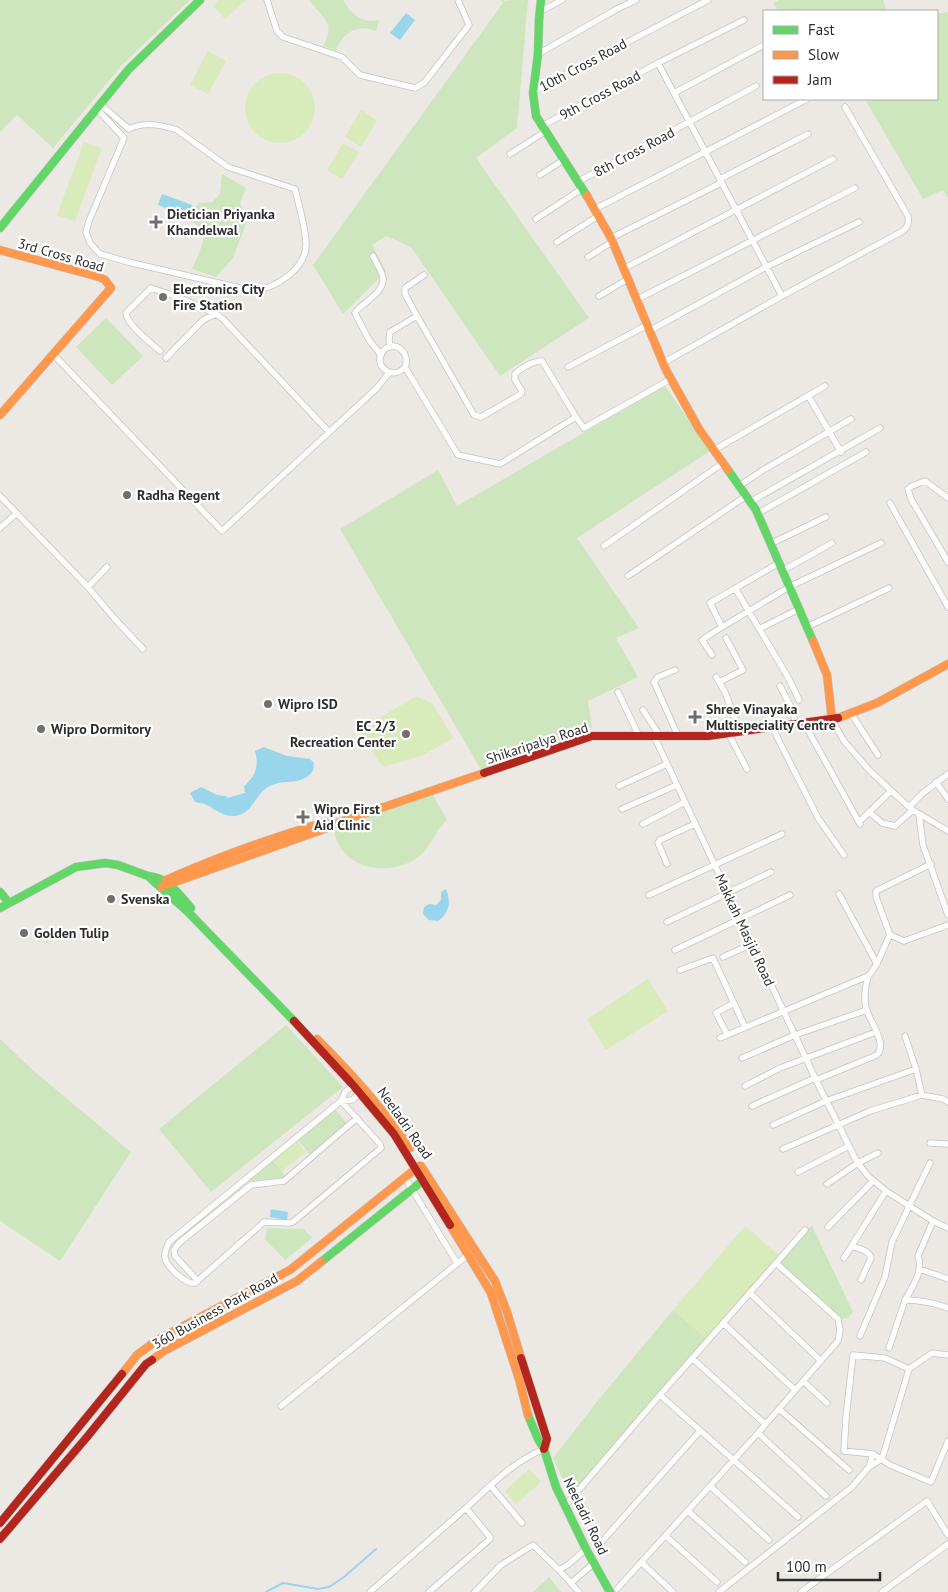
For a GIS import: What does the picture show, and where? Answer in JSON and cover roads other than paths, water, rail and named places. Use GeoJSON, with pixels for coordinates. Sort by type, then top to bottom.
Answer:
{"type":"FeatureCollection","features":[{"type":"Feature","properties":{"kind":"main road"},"geometry":{"type":"LineString","coordinates":[[0,228],[128,70],[200,0]]}},
{"type":"Feature","properties":{"kind":"main road"},"geometry":{"type":"LineString","coordinates":[[541,0],[538,54],[532,104],[536,116],[581,185],[611,240],[671,379],[699,429],[758,514],[827,674],[832,720]]}},
{"type":"Feature","properties":{"kind":"main road","name":"3rd Cross Road"},"geometry":{"type":"LineString","coordinates":[[0,250],[99,277],[105,280],[111,288],[54,355]]}},
{"type":"Feature","properties":{"kind":"main road"},"geometry":{"type":"LineString","coordinates":[[0,415],[54,355]]}},
{"type":"Feature","properties":{"kind":"main road","name":"Shikaripalya Road"},"geometry":{"type":"LineString","coordinates":[[162,884],[226,855],[287,834],[325,822],[331,825],[592,736],[708,736],[832,720],[852,715],[873,706],[948,664]]}},
{"type":"Feature","properties":{"kind":"main road","name":"Neeladri Road"},"geometry":{"type":"LineString","coordinates":[[9,903],[76,867],[105,863],[118,865],[148,876],[162,884],[356,1083],[426,1178],[495,1282],[507,1312],[547,1439],[544,1449]]}},
{"type":"Feature","properties":{"kind":"main road"},"geometry":{"type":"LineString","coordinates":[[0,892],[9,903],[0,908]]}},
{"type":"Feature","properties":{"kind":"main road","name":"360 Business Park Road"},"geometry":{"type":"LineString","coordinates":[[0,1524],[137,1355],[157,1340],[290,1270],[418,1167]]}},
{"type":"Feature","properties":{"kind":"main road","name":"Neeladri Road"},"geometry":{"type":"LineString","coordinates":[[426,1178],[492,1293],[529,1417],[544,1449],[556,1487],[586,1549],[614,1590]]}},
{"type":"Feature","properties":{"kind":"main road","name":"360 Business Park Road"},"geometry":{"type":"LineString","coordinates":[[0,1539],[146,1364],[164,1351],[297,1281],[426,1178]]}},
{"type":"Feature","properties":{"kind":"main road"},"geometry":{"type":"LineString","coordinates":[[521,1386],[530,1383]]}},
{"type":"Feature","properties":{"kind":"street"},"geometry":{"type":"LineString","coordinates":[[267,0],[277,30],[283,37],[342,57],[360,75],[415,88],[424,83],[469,25],[458,0]]}},
{"type":"Feature","properties":{"kind":"street"},"geometry":{"type":"LineString","coordinates":[[539,12],[562,0]]}},
{"type":"Feature","properties":{"kind":"street"},"geometry":{"type":"LineString","coordinates":[[538,54],[636,0]]}},
{"type":"Feature","properties":{"kind":"street","name":"10th Cross Road"},"geometry":{"type":"LineString","coordinates":[[534,91],[708,0]]}},
{"type":"Feature","properties":{"kind":"street","name":"9th Cross Road"},"geometry":{"type":"LineString","coordinates":[[510,154],[544,129],[658,63],[744,20]]}},
{"type":"Feature","properties":{"kind":"street"},"geometry":{"type":"LineString","coordinates":[[674,93],[763,46]]}},
{"type":"Feature","properties":{"kind":"street"},"geometry":{"type":"LineString","coordinates":[[658,63],[782,296]]}},
{"type":"Feature","properties":{"kind":"street","name":"8th Cross Road"},"geometry":{"type":"LineString","coordinates":[[536,219],[581,185],[756,86]]}},
{"type":"Feature","properties":{"kind":"street"},"geometry":{"type":"LineString","coordinates":[[557,242],[596,212],[705,151],[805,100]]}},
{"type":"Feature","properties":{"kind":"street"},"geometry":{"type":"LineString","coordinates":[[98,106],[129,129],[148,124],[177,130],[228,166],[295,189],[306,242],[303,256],[298,265],[280,282],[267,288],[253,291],[100,254],[90,243],[86,232],[124,138],[98,106]]}},
{"type":"Feature","properties":{"kind":"street"},"geometry":{"type":"LineString","coordinates":[[663,363],[903,231],[909,222],[908,216],[845,107]]}},
{"type":"Feature","properties":{"kind":"street"},"geometry":{"type":"LineString","coordinates":[[588,257],[611,240],[808,134]]}},
{"type":"Feature","properties":{"kind":"street"},"geometry":{"type":"LineString","coordinates":[[540,175],[565,159]]}},
{"type":"Feature","properties":{"kind":"street"},"geometry":{"type":"LineString","coordinates":[[623,269],[833,159]]}},
{"type":"Feature","properties":{"kind":"street"},"geometry":{"type":"LineString","coordinates":[[636,300],[855,188]]}},
{"type":"Feature","properties":{"kind":"street"},"geometry":{"type":"LineString","coordinates":[[568,367],[859,222]]}},
{"type":"Feature","properties":{"kind":"street"},"geometry":{"type":"LineString","coordinates":[[373,256],[382,276],[382,284],[355,313],[368,340],[381,355]]}},
{"type":"Feature","properties":{"kind":"street"},"geometry":{"type":"LineString","coordinates":[[424,274],[405,288],[405,294],[474,415],[481,417],[521,394],[522,392],[515,380],[515,374],[539,361],[544,363],[583,428],[671,379]]}},
{"type":"Feature","properties":{"kind":"street"},"geometry":{"type":"LineString","coordinates":[[599,296],[628,279]]}},
{"type":"Feature","properties":{"kind":"street"},"geometry":{"type":"LineString","coordinates":[[160,351],[130,324],[126,317],[126,313],[151,288],[178,297],[216,314],[230,326],[329,432]]}},
{"type":"Feature","properties":{"kind":"street"},"geometry":{"type":"LineString","coordinates":[[166,358],[203,320],[216,314]]}},
{"type":"Feature","properties":{"kind":"street"},"geometry":{"type":"LineString","coordinates":[[390,346],[390,332],[417,316]]}},
{"type":"Feature","properties":{"kind":"street"},"geometry":{"type":"LineString","coordinates":[[390,346],[399,347],[406,354],[407,362],[405,367],[398,372],[389,372],[380,363],[381,355],[390,346]]}},
{"type":"Feature","properties":{"kind":"street"},"geometry":{"type":"LineString","coordinates":[[54,355],[222,531],[376,389],[389,372]]}},
{"type":"Feature","properties":{"kind":"street"},"geometry":{"type":"LineString","coordinates":[[405,367],[458,455],[500,464],[576,417]]}},
{"type":"Feature","properties":{"kind":"street"},"geometry":{"type":"LineString","coordinates":[[714,450],[809,397],[825,386]]}},
{"type":"Feature","properties":{"kind":"street"},"geometry":{"type":"LineString","coordinates":[[809,397],[841,452]]}},
{"type":"Feature","properties":{"kind":"street"},"geometry":{"type":"LineString","coordinates":[[739,486],[850,419]]}},
{"type":"Feature","properties":{"kind":"street"},"geometry":{"type":"LineString","coordinates":[[628,576],[748,499],[841,452],[880,428]]}},
{"type":"Feature","properties":{"kind":"street"},"geometry":{"type":"LineString","coordinates":[[758,514],[866,452]]}},
{"type":"Feature","properties":{"kind":"street"},"geometry":{"type":"LineString","coordinates":[[604,546],[723,463]]}},
{"type":"Feature","properties":{"kind":"street"},"geometry":{"type":"LineString","coordinates":[[948,498],[925,481],[908,489],[911,499],[948,562]]}},
{"type":"Feature","properties":{"kind":"street"},"geometry":{"type":"LineString","coordinates":[[0,496],[88,587],[143,648]]}},
{"type":"Feature","properties":{"kind":"street"},"geometry":{"type":"LineString","coordinates":[[890,503],[948,607]]}},
{"type":"Feature","properties":{"kind":"street"},"geometry":{"type":"LineString","coordinates":[[0,528],[17,513]]}},
{"type":"Feature","properties":{"kind":"street"},"geometry":{"type":"LineString","coordinates":[[770,544],[826,517]]}},
{"type":"Feature","properties":{"kind":"street"},"geometry":{"type":"LineString","coordinates":[[722,626],[710,603],[735,588],[832,543]]}},
{"type":"Feature","properties":{"kind":"street"},"geometry":{"type":"LineString","coordinates":[[712,656],[702,640],[722,626],[789,586],[882,543]]}},
{"type":"Feature","properties":{"kind":"street"},"geometry":{"type":"LineString","coordinates":[[88,587],[107,567]]}},
{"type":"Feature","properties":{"kind":"street"},"geometry":{"type":"LineString","coordinates":[[735,588],[789,679],[799,700]]}},
{"type":"Feature","properties":{"kind":"street"},"geometry":{"type":"LineString","coordinates":[[806,627],[889,588]]}},
{"type":"Feature","properties":{"kind":"street"},"geometry":{"type":"LineString","coordinates":[[763,627],[798,609]]}},
{"type":"Feature","properties":{"kind":"street"},"geometry":{"type":"LineString","coordinates":[[726,638],[743,670],[718,680],[725,692],[740,732]]}},
{"type":"Feature","properties":{"kind":"street"},"geometry":{"type":"LineString","coordinates":[[676,670],[658,677],[654,682],[678,736]]}},
{"type":"Feature","properties":{"kind":"street"},"geometry":{"type":"LineString","coordinates":[[780,686],[800,724],[861,822],[891,791]]}},
{"type":"Feature","properties":{"kind":"street"},"geometry":{"type":"LineString","coordinates":[[618,692],[639,736]]}},
{"type":"Feature","properties":{"kind":"street","name":"Makkah Masjid Road"},"geometry":{"type":"LineString","coordinates":[[644,710],[657,736],[667,764],[815,1079],[858,1164],[873,1181],[886,1191],[948,1228]]}},
{"type":"Feature","properties":{"kind":"street"},"geometry":{"type":"LineString","coordinates":[[852,715],[878,755]]}},
{"type":"Feature","properties":{"kind":"street"},"geometry":{"type":"LineString","coordinates":[[832,720],[844,741],[856,756],[891,791],[919,815],[948,831]]}},
{"type":"Feature","properties":{"kind":"street"},"geometry":{"type":"LineString","coordinates":[[772,727],[818,818],[844,855]]}},
{"type":"Feature","properties":{"kind":"street"},"geometry":{"type":"LineString","coordinates":[[728,733],[746,769]]}},
{"type":"Feature","properties":{"kind":"street"},"geometry":{"type":"LineString","coordinates":[[619,786],[667,764]]}},
{"type":"Feature","properties":{"kind":"street"},"geometry":{"type":"LineString","coordinates":[[869,812],[882,823],[896,826],[936,782],[948,774]]}},
{"type":"Feature","properties":{"kind":"street"},"geometry":{"type":"LineString","coordinates":[[936,782],[948,799]]}},
{"type":"Feature","properties":{"kind":"street"},"geometry":{"type":"LineString","coordinates":[[622,809],[677,785]]}},
{"type":"Feature","properties":{"kind":"street"},"geometry":{"type":"LineString","coordinates":[[643,824],[685,802]]}},
{"type":"Feature","properties":{"kind":"street"},"geometry":{"type":"LineString","coordinates":[[919,815],[923,845],[948,914]]}},
{"type":"Feature","properties":{"kind":"street"},"geometry":{"type":"LineString","coordinates":[[666,864],[658,843],[660,840],[695,824]]}},
{"type":"Feature","properties":{"kind":"street"},"geometry":{"type":"LineString","coordinates":[[649,895],[782,834]]}},
{"type":"Feature","properties":{"kind":"street"},"geometry":{"type":"LineString","coordinates":[[930,864],[876,892],[876,897],[890,934],[904,941],[948,925]]}},
{"type":"Feature","properties":{"kind":"street"},"geometry":{"type":"LineString","coordinates":[[667,922],[771,872]]}},
{"type":"Feature","properties":{"kind":"street"},"geometry":{"type":"LineString","coordinates":[[839,894],[877,964]]}},
{"type":"Feature","properties":{"kind":"street"},"geometry":{"type":"LineString","coordinates":[[675,950],[790,895]]}},
{"type":"Feature","properties":{"kind":"street"},"geometry":{"type":"LineString","coordinates":[[752,1106],[877,1055],[880,1052],[881,1048],[867,1010],[865,996],[868,976],[877,964],[880,952],[890,934]]}},
{"type":"Feature","properties":{"kind":"street"},"geometry":{"type":"LineString","coordinates":[[723,957],[752,944]]}},
{"type":"Feature","properties":{"kind":"street"},"geometry":{"type":"LineString","coordinates":[[680,970],[713,958],[745,1026]]}},
{"type":"Feature","properties":{"kind":"street"},"geometry":{"type":"LineString","coordinates":[[720,1038],[868,976]]}},
{"type":"Feature","properties":{"kind":"street"},"geometry":{"type":"LineString","coordinates":[[727,1034],[716,1013],[734,1004]]}},
{"type":"Feature","properties":{"kind":"street"},"geometry":{"type":"LineString","coordinates":[[742,1058],[795,1035],[867,1010]]}},
{"type":"Feature","properties":{"kind":"street"},"geometry":{"type":"LineString","coordinates":[[744,1086],[780,1068],[876,1032]]}},
{"type":"Feature","properties":{"kind":"street"},"geometry":{"type":"LineString","coordinates":[[905,1036],[922,1095]]}},
{"type":"Feature","properties":{"kind":"street"},"geometry":{"type":"LineString","coordinates":[[773,1125],[826,1101],[916,1069]]}},
{"type":"Feature","properties":{"kind":"street"},"geometry":{"type":"LineString","coordinates":[[342,1101],[380,1144],[381,1148],[293,1222],[268,1221],[261,1224],[198,1281],[191,1284],[185,1281],[168,1263],[165,1253],[169,1242],[342,1101],[345,1092],[356,1083]]}},
{"type":"Feature","properties":{"kind":"street"},"geometry":{"type":"LineString","coordinates":[[342,1101],[352,1100],[363,1091]]}},
{"type":"Feature","properties":{"kind":"street"},"geometry":{"type":"LineString","coordinates":[[783,1148],[870,1111],[922,1095],[948,1101]]}},
{"type":"Feature","properties":{"kind":"street"},"geometry":{"type":"LineString","coordinates":[[198,1281],[175,1256],[174,1250],[179,1243],[251,1185],[284,1181],[357,1118]]}},
{"type":"Feature","properties":{"kind":"street"},"geometry":{"type":"LineString","coordinates":[[930,1143],[948,1144]]}},
{"type":"Feature","properties":{"kind":"street"},"geometry":{"type":"LineString","coordinates":[[798,1172],[848,1146]]}},
{"type":"Feature","properties":{"kind":"street"},"geometry":{"type":"LineString","coordinates":[[827,1184],[878,1153]]}},
{"type":"Feature","properties":{"kind":"street"},"geometry":{"type":"LineString","coordinates":[[860,1336],[886,1277],[892,1242],[930,1163]]}},
{"type":"Feature","properties":{"kind":"street"},"geometry":{"type":"LineString","coordinates":[[405,1178],[457,1263]]}},
{"type":"Feature","properties":{"kind":"street"},"geometry":{"type":"LineString","coordinates":[[828,1227],[873,1181]]}},
{"type":"Feature","properties":{"kind":"street"},"geometry":{"type":"LineString","coordinates":[[844,1258],[886,1191]]}},
{"type":"Feature","properties":{"kind":"street"},"geometry":{"type":"LineString","coordinates":[[889,1348],[905,1300],[919,1269],[921,1263],[918,1256],[933,1220]]}},
{"type":"Feature","properties":{"kind":"street"},"geometry":{"type":"LineString","coordinates":[[564,1506],[722,1323],[806,1230]]}},
{"type":"Feature","properties":{"kind":"street"},"geometry":{"type":"LineString","coordinates":[[852,1246],[870,1254],[871,1258],[861,1280]]}},
{"type":"Feature","properties":{"kind":"street"},"geometry":{"type":"LineString","coordinates":[[281,1406],[469,1254]]}},
{"type":"Feature","properties":{"kind":"street"},"geometry":{"type":"LineString","coordinates":[[614,1590],[642,1563],[838,1341],[840,1330],[838,1319],[776,1263]]}},
{"type":"Feature","properties":{"kind":"street"},"geometry":{"type":"LineString","coordinates":[[919,1269],[948,1279]]}},
{"type":"Feature","properties":{"kind":"street"},"geometry":{"type":"LineString","coordinates":[[750,1293],[822,1361]]}},
{"type":"Feature","properties":{"kind":"street"},"geometry":{"type":"LineString","coordinates":[[905,1300],[924,1301],[948,1308]]}},
{"type":"Feature","properties":{"kind":"street"},"geometry":{"type":"LineString","coordinates":[[722,1323],[795,1390]]}},
{"type":"Feature","properties":{"kind":"street"},"geometry":{"type":"LineString","coordinates":[[719,1592],[852,1487],[869,1468],[882,1459],[909,1369],[932,1353],[948,1355]]}},
{"type":"Feature","properties":{"kind":"street"},"geometry":{"type":"LineString","coordinates":[[909,1369],[885,1358],[853,1355],[844,1451],[873,1454],[890,1465],[931,1482],[948,1441]]}},
{"type":"Feature","properties":{"kind":"street"},"geometry":{"type":"LineString","coordinates":[[692,1358],[765,1424]]}},
{"type":"Feature","properties":{"kind":"street"},"geometry":{"type":"LineString","coordinates":[[803,1381],[827,1403]]}},
{"type":"Feature","properties":{"kind":"street"},"geometry":{"type":"LineString","coordinates":[[660,1395],[798,1517]]}},
{"type":"Feature","properties":{"kind":"street"},"geometry":{"type":"LineString","coordinates":[[779,1409],[849,1470]]}},
{"type":"Feature","properties":{"kind":"street"},"geometry":{"type":"LineString","coordinates":[[597,1547],[700,1431]]}},
{"type":"Feature","properties":{"kind":"street"},"geometry":{"type":"LineString","coordinates":[[758,1433],[826,1496]]}},
{"type":"Feature","properties":{"kind":"street"},"geometry":{"type":"LineString","coordinates":[[370,1592],[491,1486],[530,1455],[544,1449]]}},
{"type":"Feature","properties":{"kind":"street"},"geometry":{"type":"LineString","coordinates":[[869,1468],[873,1454]]}},
{"type":"Feature","properties":{"kind":"street"},"geometry":{"type":"LineString","coordinates":[[491,1486],[522,1523]]}},
{"type":"Feature","properties":{"kind":"street"},"geometry":{"type":"LineString","coordinates":[[710,1486],[769,1540]]}},
{"type":"Feature","properties":{"kind":"street"},"geometry":{"type":"LineString","coordinates":[[801,1592],[927,1501],[948,1535]]}},
{"type":"Feature","properties":{"kind":"street"},"geometry":{"type":"LineString","coordinates":[[429,1592],[490,1539],[466,1508]]}},
{"type":"Feature","properties":{"kind":"street"},"geometry":{"type":"LineString","coordinates":[[688,1511],[745,1562]]}},
{"type":"Feature","properties":{"kind":"street"},"geometry":{"type":"LineString","coordinates":[[666,1536],[717,1582]]}},
{"type":"Feature","properties":{"kind":"street"},"geometry":{"type":"LineString","coordinates":[[882,1592],[948,1544]]}},
{"type":"Feature","properties":{"kind":"street"},"geometry":{"type":"LineString","coordinates":[[475,1592],[502,1565],[532,1545],[579,1592]]}},
{"type":"Feature","properties":{"kind":"street"},"geometry":{"type":"LineString","coordinates":[[559,1570],[586,1549]]}},
{"type":"Feature","properties":{"kind":"street"},"geometry":{"type":"LineString","coordinates":[[571,1583],[594,1563]]}},
{"type":"Feature","properties":{"kind":"street"},"geometry":{"type":"LineString","coordinates":[[642,1563],[673,1592]]}},
{"type":"Feature","properties":{"kind":"water"},"geometry":{"type":"Polygon","coordinates":[[[406,13],[415,20],[400,40],[390,33],[406,13]]]}},
{"type":"Feature","properties":{"kind":"water"},"geometry":{"type":"Polygon","coordinates":[[[162,194],[192,205],[188,217],[158,205],[162,194]]]}},
{"type":"Feature","properties":{"kind":"water"},"geometry":{"type":"Polygon","coordinates":[[[264,747],[287,756],[310,759],[314,763],[313,771],[298,781],[270,786],[261,793],[246,811],[235,816],[224,814],[205,804],[195,802],[190,793],[201,787],[227,798],[245,793],[244,786],[256,770],[255,751],[264,747]]]}},
{"type":"Feature","properties":{"kind":"water"},"geometry":{"type":"Polygon","coordinates":[[[446,889],[449,898],[447,911],[438,921],[429,920],[423,914],[424,907],[429,904],[436,905],[441,900],[441,892],[446,889]]]}},
{"type":"Feature","properties":{"kind":"water"},"geometry":{"type":"Polygon","coordinates":[[[271,1209],[288,1212],[287,1220],[270,1217],[271,1209]]]}},
{"type":"Feature","properties":{"kind":"waterway"},"geometry":{"type":"LineString","coordinates":[[266,1592],[283,1583],[318,1589],[329,1587],[344,1577],[376,1549]]}},
{"type":"Feature","properties":{"kind":"place","name":"Dietician Priyanka Khandelwal"},"geometry":{"type":"Point","coordinates":[156,222]}},
{"type":"Feature","properties":{"kind":"place","name":"Electronics City Fire Station"},"geometry":{"type":"Point","coordinates":[163,297]}},
{"type":"Feature","properties":{"kind":"place","name":"Radha Regent"},"geometry":{"type":"Point","coordinates":[127,495]}},
{"type":"Feature","properties":{"kind":"place","name":"Wipro ISD"},"geometry":{"type":"Point","coordinates":[268,704]}},
{"type":"Feature","properties":{"kind":"place","name":"Shree Vinayaka Multispeciality Centre"},"geometry":{"type":"Point","coordinates":[695,717]}},
{"type":"Feature","properties":{"kind":"place","name":"Wipro Dormitory"},"geometry":{"type":"Point","coordinates":[41,729]}},
{"type":"Feature","properties":{"kind":"place","name":"EC 2/3 Recreation Center"},"geometry":{"type":"Point","coordinates":[406,734]}},
{"type":"Feature","properties":{"kind":"place","name":"Wipro First Aid Clinic"},"geometry":{"type":"Point","coordinates":[303,817]}},
{"type":"Feature","properties":{"kind":"place","name":"Svenska"},"geometry":{"type":"Point","coordinates":[111,899]}},
{"type":"Feature","properties":{"kind":"place","name":"Golden Tulip"},"geometry":{"type":"Point","coordinates":[24,933]}}]}
